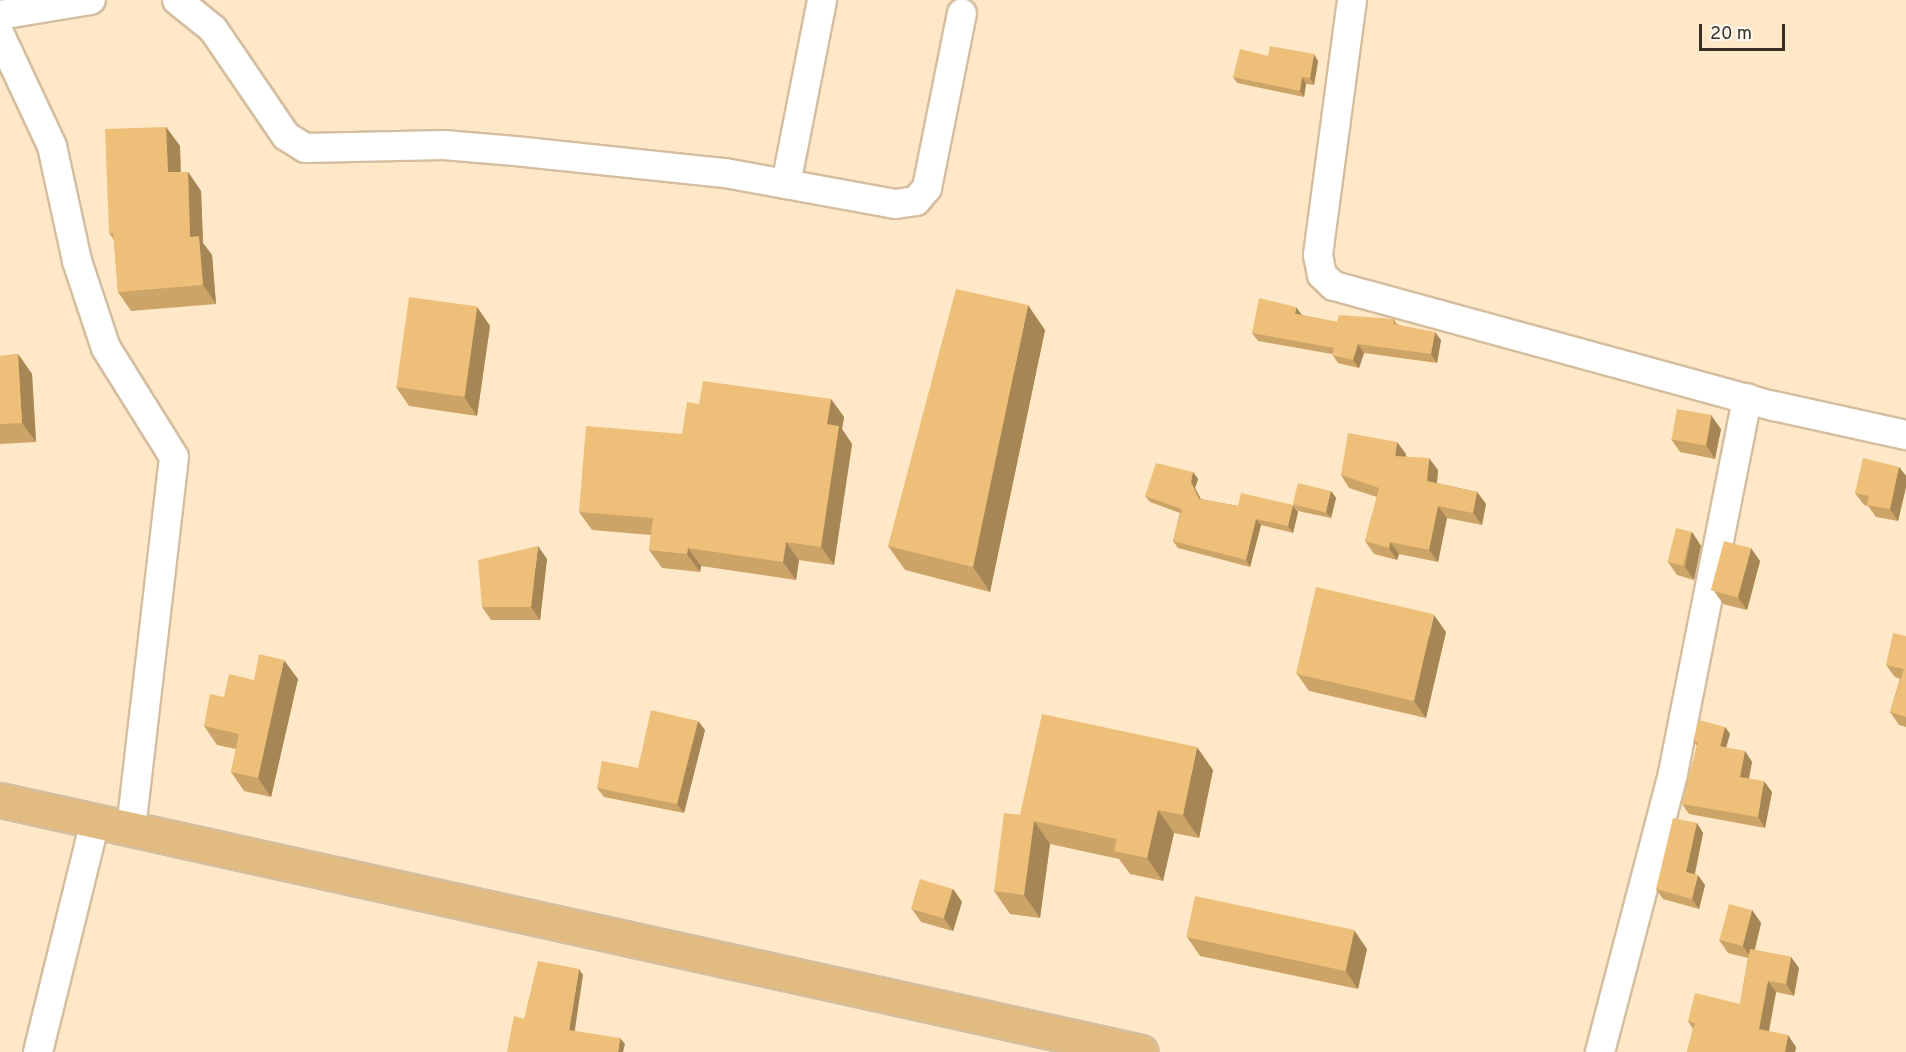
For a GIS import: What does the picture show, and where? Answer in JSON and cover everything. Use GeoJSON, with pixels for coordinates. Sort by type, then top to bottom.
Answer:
{"type":"FeatureCollection","features":[{"type":"Feature","properties":{"kind":"highway"},"geometry":{"type":"LineString","coordinates":[[0,800],[1141,1052]]}},
{"type":"Feature","properties":{"kind":"street"},"geometry":{"type":"LineString","coordinates":[[0,15],[91,0]]}},
{"type":"Feature","properties":{"kind":"street"},"geometry":{"type":"LineString","coordinates":[[177,0],[213,29],[286,136],[305,148],[444,145],[725,173],[895,204],[916,201],[927,188],[962,13]]}},
{"type":"Feature","properties":{"kind":"street"},"geometry":{"type":"LineString","coordinates":[[786,184],[822,0]]}},
{"type":"Feature","properties":{"kind":"street"},"geometry":{"type":"LineString","coordinates":[[1352,0],[1318,255],[1322,275],[1334,286],[1747,398],[1906,435]]}},
{"type":"Feature","properties":{"kind":"street"},"geometry":{"type":"LineString","coordinates":[[0,35],[52,146],[76,261],[106,348],[174,457],[131,829]]}},
{"type":"Feature","properties":{"kind":"street"},"geometry":{"type":"LineString","coordinates":[[1600,1052],[1673,773],[1747,398]]}},
{"type":"Feature","properties":{"kind":"street"},"geometry":{"type":"LineString","coordinates":[[38,1052],[95,821]]}},
{"type":"Feature","properties":{"kind":"building"},"geometry":{"type":"Polygon","coordinates":[[[1270,46],[1314,54],[1310,78],[1302,77],[1300,91],[1233,77],[1240,49],[1268,56],[1270,46]]]}},
{"type":"Feature","properties":{"kind":"building"},"geometry":{"type":"Polygon","coordinates":[[[166,127],[168,172],[188,172],[190,237],[199,236],[203,285],[118,292],[113,233],[109,233],[105,129],[166,127]]]}},
{"type":"Feature","properties":{"kind":"building"},"geometry":{"type":"Polygon","coordinates":[[[956,289],[1028,305],[973,567],[888,546],[956,289]]]}},
{"type":"Feature","properties":{"kind":"building"},"geometry":{"type":"Polygon","coordinates":[[[409,297],[477,307],[465,397],[396,387],[409,297]]]}},
{"type":"Feature","properties":{"kind":"building"},"geometry":{"type":"Polygon","coordinates":[[[1259,298],[1296,307],[1295,314],[1337,322],[1339,315],[1394,319],[1393,324],[1435,332],[1431,354],[1358,344],[1353,360],[1332,355],[1334,348],[1252,333],[1259,298]]]}},
{"type":"Feature","properties":{"kind":"building"},"geometry":{"type":"Polygon","coordinates":[[[18,354],[22,423],[0,424],[0,356],[18,354]]]}},
{"type":"Feature","properties":{"kind":"building"},"geometry":{"type":"Polygon","coordinates":[[[703,381],[831,399],[827,424],[839,426],[821,547],[786,542],[783,562],[688,548],[687,554],[649,550],[653,518],[579,512],[586,426],[682,434],[687,402],[699,404],[703,381]]]}},
{"type":"Feature","properties":{"kind":"building"},"geometry":{"type":"Polygon","coordinates":[[[1677,409],[1711,415],[1706,446],[1672,440],[1677,409]]]}},
{"type":"Feature","properties":{"kind":"building"},"geometry":{"type":"Polygon","coordinates":[[[1348,433],[1397,442],[1395,456],[1429,458],[1427,481],[1477,492],[1473,513],[1438,506],[1429,550],[1390,542],[1389,548],[1365,541],[1379,488],[1341,475],[1348,433]]]}},
{"type":"Feature","properties":{"kind":"building"},"geometry":{"type":"Polygon","coordinates":[[[1863,458],[1899,467],[1890,509],[1867,505],[1869,496],[1855,493],[1863,458]]]}},
{"type":"Feature","properties":{"kind":"building"},"geometry":{"type":"Polygon","coordinates":[[[1156,463],[1193,472],[1191,482],[1199,499],[1238,506],[1241,493],[1293,505],[1288,526],[1256,519],[1246,560],[1173,541],[1182,509],[1145,496],[1156,463]]]}},
{"type":"Feature","properties":{"kind":"building"},"geometry":{"type":"Polygon","coordinates":[[[1298,483],[1331,491],[1326,513],[1293,504],[1298,483]]]}},
{"type":"Feature","properties":{"kind":"building"},"geometry":{"type":"Polygon","coordinates":[[[1676,528],[1692,532],[1683,566],[1668,562],[1676,528]]]}},
{"type":"Feature","properties":{"kind":"building"},"geometry":{"type":"Polygon","coordinates":[[[1724,541],[1751,548],[1738,598],[1711,590],[1724,541]]]}},
{"type":"Feature","properties":{"kind":"building"},"geometry":{"type":"Polygon","coordinates":[[[538,546],[531,607],[482,607],[478,560],[538,546]]]}},
{"type":"Feature","properties":{"kind":"building"},"geometry":{"type":"Polygon","coordinates":[[[1316,587],[1434,614],[1414,701],[1296,674],[1316,587]]]}},
{"type":"Feature","properties":{"kind":"building"},"geometry":{"type":"Polygon","coordinates":[[[1893,633],[1906,636],[1906,717],[1890,712],[1904,669],[1886,665],[1893,633]]]}},
{"type":"Feature","properties":{"kind":"building"},"geometry":{"type":"Polygon","coordinates":[[[259,654],[284,660],[258,778],[231,772],[239,734],[204,726],[210,694],[224,697],[229,674],[254,680],[259,654]]]}},
{"type":"Feature","properties":{"kind":"building"},"geometry":{"type":"Polygon","coordinates":[[[651,710],[698,721],[677,804],[597,788],[602,761],[638,768],[651,710]]]}},
{"type":"Feature","properties":{"kind":"building"},"geometry":{"type":"Polygon","coordinates":[[[1042,714],[1197,747],[1183,815],[1158,810],[1147,858],[1114,851],[1117,839],[1034,821],[1024,895],[994,891],[1004,813],[1020,815],[1042,714]]]}},
{"type":"Feature","properties":{"kind":"building"},"geometry":{"type":"Polygon","coordinates":[[[1699,720],[1725,727],[1719,748],[1693,741],[1699,720]]]}},
{"type":"Feature","properties":{"kind":"building"},"geometry":{"type":"Polygon","coordinates":[[[1698,742],[1745,751],[1740,777],[1764,781],[1758,817],[1682,804],[1698,742]]]}},
{"type":"Feature","properties":{"kind":"building"},"geometry":{"type":"Polygon","coordinates":[[[1673,818],[1697,823],[1686,872],[1698,875],[1692,899],[1656,889],[1673,818]]]}},
{"type":"Feature","properties":{"kind":"building"},"geometry":{"type":"Polygon","coordinates":[[[920,879],[953,889],[943,919],[911,909],[920,879]]]}},
{"type":"Feature","properties":{"kind":"building"},"geometry":{"type":"Polygon","coordinates":[[[1195,896],[1354,930],[1346,971],[1186,937],[1195,896]]]}},
{"type":"Feature","properties":{"kind":"building"},"geometry":{"type":"Polygon","coordinates":[[[1729,904],[1752,910],[1743,946],[1719,940],[1729,904]]]}},
{"type":"Feature","properties":{"kind":"building"},"geometry":{"type":"Polygon","coordinates":[[[1750,949],[1791,957],[1786,984],[1768,981],[1759,1029],[1788,1035],[1785,1052],[1687,1052],[1695,1023],[1688,1021],[1695,993],[1740,1004],[1750,949]]]}},
{"type":"Feature","properties":{"kind":"building"},"geometry":{"type":"Polygon","coordinates":[[[538,961],[579,969],[569,1030],[620,1038],[618,1052],[507,1052],[514,1016],[524,1019],[538,961]]]}}]}
